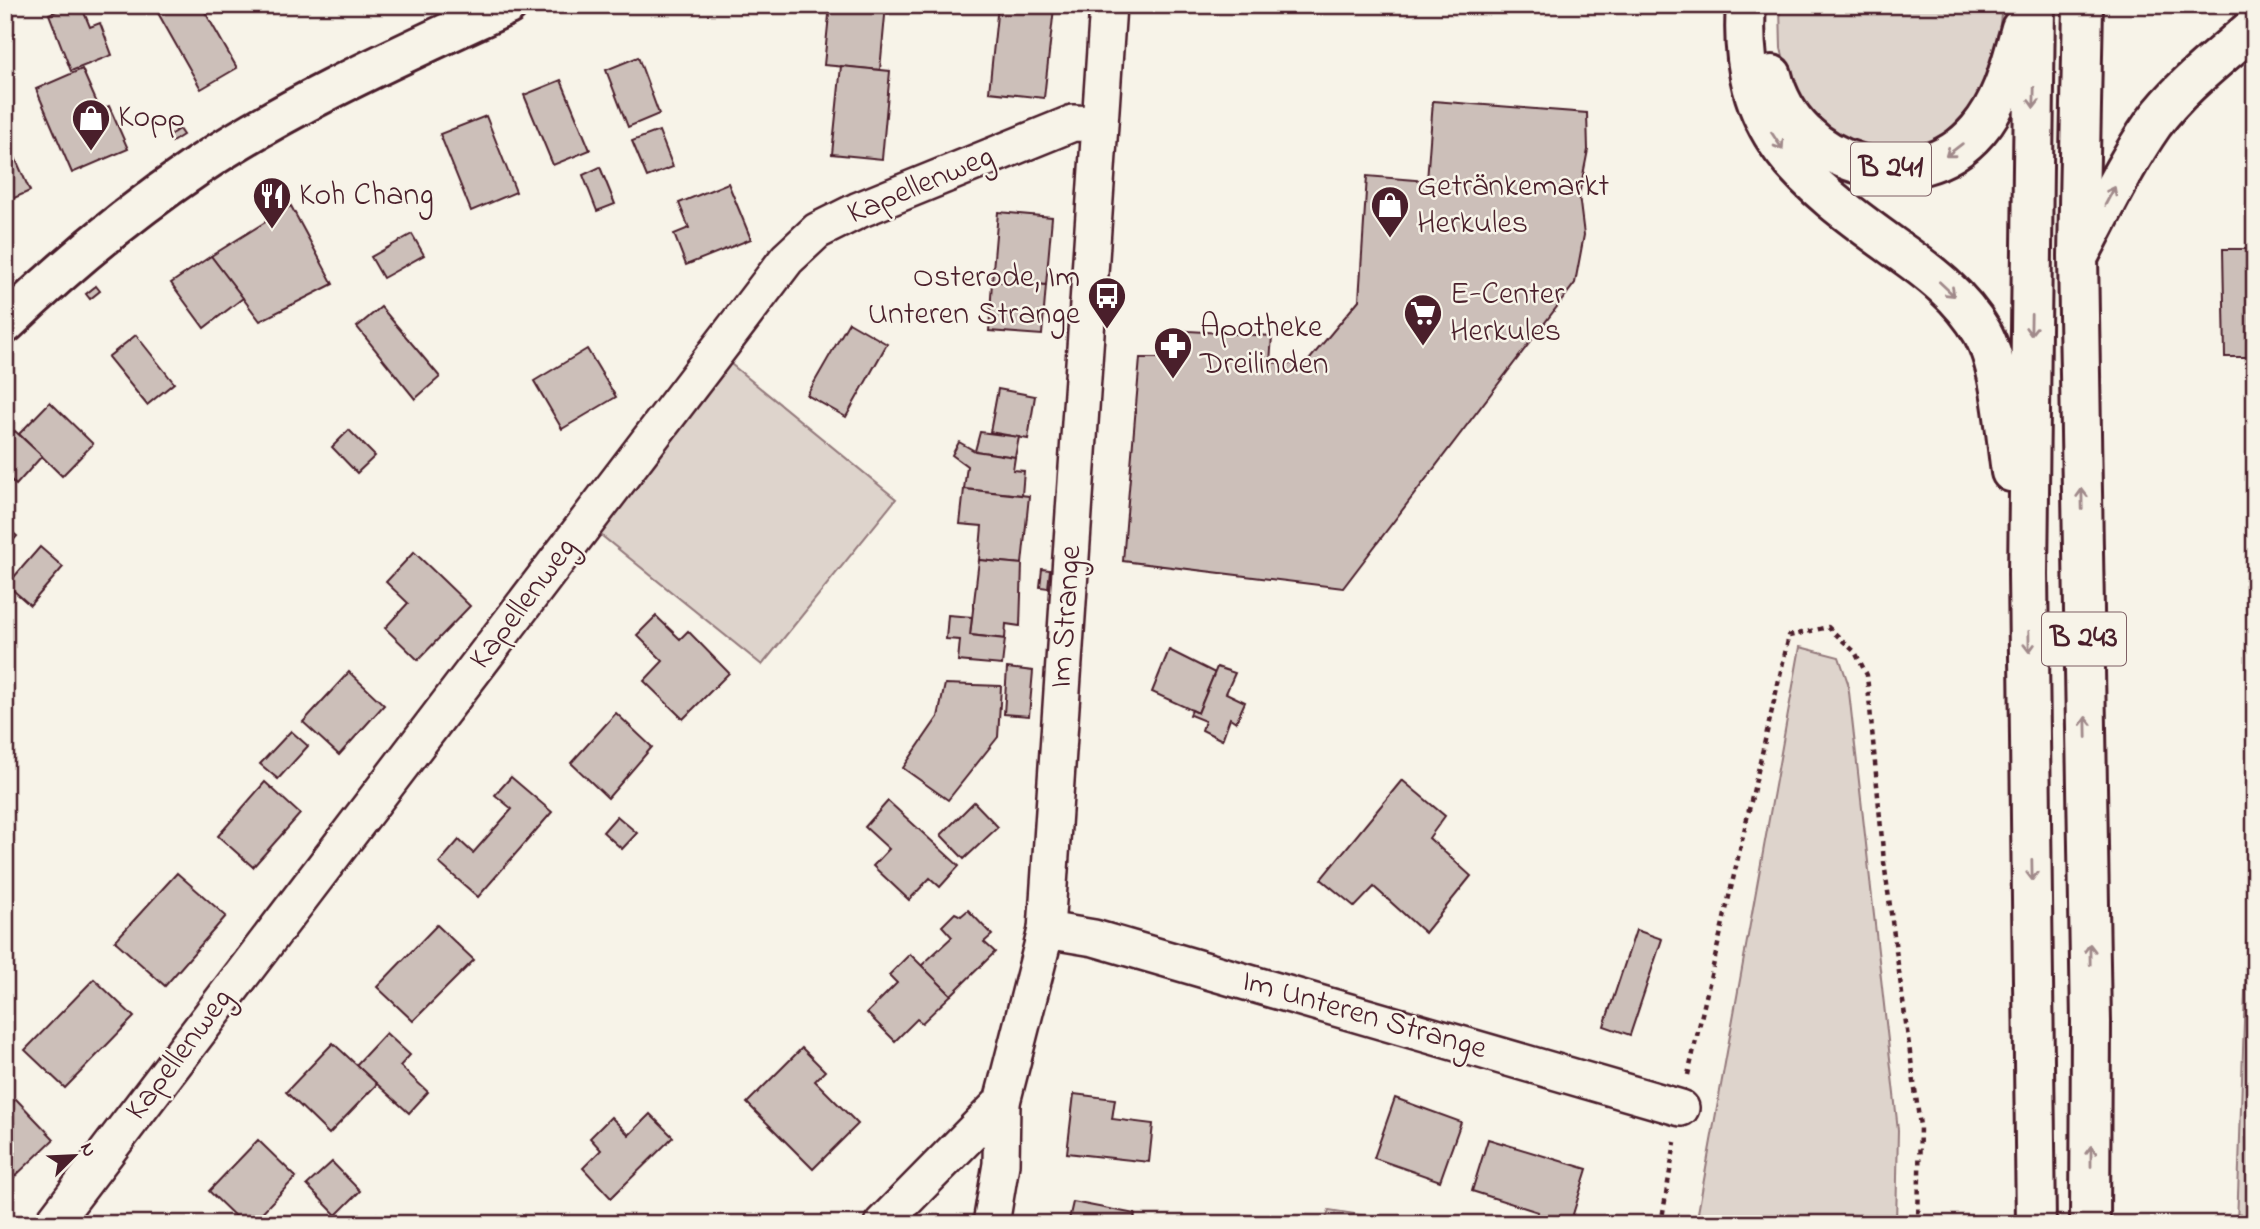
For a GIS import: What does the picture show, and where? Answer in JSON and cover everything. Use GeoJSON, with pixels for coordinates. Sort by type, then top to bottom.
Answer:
{"type":"FeatureCollection","features":[{"type":"Feature","properties":{"kind":"main road"},"geometry":{"type":"LineString","coordinates":[[5,324],[126,217],[199,166],[299,106],[508,5]]}},
{"type":"Feature","properties":{"kind":"main road"},"geometry":{"type":"LineString","coordinates":[[1746,5],[1748,59],[1754,92],[1769,129],[1791,163],[1824,197],[1925,269],[1962,303],[1983,334],[1994,369],[2028,574]]}},
{"type":"Feature","properties":{"kind":"main road","name":"B 241"},"geometry":{"type":"LineString","coordinates":[[1766,5],[1767,51],[1772,74],[1790,116],[1814,141],[1841,160],[1870,167],[1905,170],[1945,157],[1977,132],[2006,82],[2026,5]]}},
{"type":"Feature","properties":{"kind":"main road","name":"B 243"},"geometry":{"type":"LineString","coordinates":[[2035,5],[2028,574],[2036,1224]]}},
{"type":"Feature","properties":{"kind":"main road","name":"B 243"},"geometry":{"type":"LineString","coordinates":[[2083,5],[2078,257],[2091,1022],[2090,1224]]}},
{"type":"Feature","properties":{"kind":"main road"},"geometry":{"type":"LineString","coordinates":[[2078,257],[2131,158],[2154,123],[2178,95],[2255,26]]}},
{"type":"Feature","properties":{"kind":"street","name":"Im Strange"},"geometry":{"type":"LineString","coordinates":[[991,1224],[1001,1164],[1002,1102],[1046,930],[1108,5]]}},
{"type":"Feature","properties":{"kind":"street","name":"Kapellenweg"},"geometry":{"type":"LineString","coordinates":[[52,1224],[787,259],[817,231],[859,210],[1073,123],[1099,124]]}},
{"type":"Feature","properties":{"kind":"street","name":"Im Unteren Strange"},"geometry":{"type":"LineString","coordinates":[[1046,930],[1094,938],[1681,1108]]}},
{"type":"Feature","properties":{"kind":"street"},"geometry":{"type":"LineString","coordinates":[[882,1224],[1002,1102]]}},
{"type":"Feature","properties":{"kind":"path"},"geometry":{"type":"LineString","coordinates":[[1661,1224],[1681,1108],[1789,636],[1828,627],[1855,652],[1867,675],[1884,862],[1920,1126],[1918,1224]]}},
{"type":"Feature","properties":{"kind":"shaded area"},"geometry":{"type":"Polygon","coordinates":[[[1780,5],[2002,5],[1996,60],[1977,101],[1937,142],[1902,151],[1873,151],[1823,129],[1789,80],[1781,48],[1780,5]]]}},
{"type":"Feature","properties":{"kind":"shaded area"},"geometry":{"type":"Polygon","coordinates":[[[726,360],[896,499],[762,665],[591,527],[726,360]]]}},
{"type":"Feature","properties":{"kind":"shaded area"},"geometry":{"type":"Polygon","coordinates":[[[1800,647],[1839,657],[1848,683],[1898,1130],[1896,1224],[1696,1224],[1800,647]]]}},
{"type":"Feature","properties":{"kind":"shaded area"},"geometry":{"type":"Polygon","coordinates":[[[2255,702],[2255,1224],[2237,1224],[2255,702]]]}},
{"type":"Feature","properties":{"kind":"shaded area"},"geometry":{"type":"Polygon","coordinates":[[[1329,1210],[1417,1224],[1324,1224],[1329,1210]]]}},
{"type":"Feature","properties":{"kind":"building"},"geometry":{"type":"Polygon","coordinates":[[[71,5],[81,5],[90,27],[100,23],[112,55],[71,71],[49,14],[71,5]]]}},
{"type":"Feature","properties":{"kind":"building"},"geometry":{"type":"Polygon","coordinates":[[[171,5],[201,5],[237,68],[201,89],[158,13],[171,5]]]}},
{"type":"Feature","properties":{"kind":"building"},"geometry":{"type":"Polygon","coordinates":[[[830,5],[886,5],[880,70],[824,65],[830,5]]]}},
{"type":"Feature","properties":{"kind":"building"},"geometry":{"type":"Polygon","coordinates":[[[998,5],[1054,8],[1044,98],[989,92],[998,5]]]}},
{"type":"Feature","properties":{"kind":"building"},"geometry":{"type":"Polygon","coordinates":[[[638,57],[659,114],[628,127],[606,70],[638,57]]]}},
{"type":"Feature","properties":{"kind":"building"},"geometry":{"type":"Polygon","coordinates":[[[841,66],[890,71],[882,159],[832,154],[841,66]]]}},
{"type":"Feature","properties":{"kind":"building"},"geometry":{"type":"Polygon","coordinates":[[[82,69],[100,110],[109,106],[128,149],[72,173],[36,89],[82,69]]]}},
{"type":"Feature","properties":{"kind":"building"},"geometry":{"type":"Polygon","coordinates":[[[561,80],[590,150],[553,165],[524,95],[561,80]]]}},
{"type":"Feature","properties":{"kind":"building","name":"E-Center Herkules"},"geometry":{"type":"Polygon","coordinates":[[[1433,101],[1587,113],[1588,150],[1579,195],[1584,235],[1575,283],[1343,588],[1123,561],[1140,358],[1170,358],[1172,330],[1272,336],[1270,362],[1305,365],[1359,300],[1367,176],[1427,181],[1433,101]]]}},
{"type":"Feature","properties":{"kind":"building"},"geometry":{"type":"Polygon","coordinates":[[[486,116],[516,192],[471,211],[440,134],[486,116]]]}},
{"type":"Feature","properties":{"kind":"building"},"geometry":{"type":"Polygon","coordinates":[[[179,129],[183,135],[172,142],[168,136],[179,129]]]}},
{"type":"Feature","properties":{"kind":"building"},"geometry":{"type":"Polygon","coordinates":[[[659,131],[673,167],[647,177],[632,141],[659,131]]]}},
{"type":"Feature","properties":{"kind":"building"},"geometry":{"type":"Polygon","coordinates":[[[5,135],[30,191],[5,202],[5,135]]]}},
{"type":"Feature","properties":{"kind":"building"},"geometry":{"type":"Polygon","coordinates":[[[600,167],[615,204],[597,211],[583,175],[600,167]]]}},
{"type":"Feature","properties":{"kind":"building"},"geometry":{"type":"Polygon","coordinates":[[[728,183],[751,239],[686,265],[674,234],[689,228],[679,203],[728,183]]]}},
{"type":"Feature","properties":{"kind":"building"},"geometry":{"type":"Polygon","coordinates":[[[291,206],[333,284],[260,321],[211,256],[291,206]]]}},
{"type":"Feature","properties":{"kind":"building"},"geometry":{"type":"Polygon","coordinates":[[[998,212],[1052,217],[1046,285],[992,281],[998,212]]]}},
{"type":"Feature","properties":{"kind":"building"},"geometry":{"type":"Polygon","coordinates":[[[412,234],[424,255],[383,278],[371,257],[412,234]]]}},
{"type":"Feature","properties":{"kind":"building"},"geometry":{"type":"Polygon","coordinates":[[[2223,249],[2255,249],[2255,357],[2225,357],[2223,249]]]}},
{"type":"Feature","properties":{"kind":"building"},"geometry":{"type":"Polygon","coordinates":[[[211,256],[243,298],[204,328],[171,283],[211,256]]]}},
{"type":"Feature","properties":{"kind":"building"},"geometry":{"type":"Polygon","coordinates":[[[992,281],[1046,285],[1042,335],[989,331],[992,281]]]}},
{"type":"Feature","properties":{"kind":"building"},"geometry":{"type":"Polygon","coordinates":[[[96,286],[100,291],[90,299],[86,294],[96,286]]]}},
{"type":"Feature","properties":{"kind":"building"},"geometry":{"type":"Polygon","coordinates":[[[381,307],[440,377],[415,399],[357,327],[381,307]]]}},
{"type":"Feature","properties":{"kind":"building"},"geometry":{"type":"Polygon","coordinates":[[[849,322],[887,344],[846,417],[807,395],[849,322]]]}},
{"type":"Feature","properties":{"kind":"building"},"geometry":{"type":"Polygon","coordinates":[[[136,335],[174,383],[147,405],[108,357],[136,335]]]}},
{"type":"Feature","properties":{"kind":"building"},"geometry":{"type":"Polygon","coordinates":[[[587,349],[616,397],[562,429],[534,381],[587,349]]]}},
{"type":"Feature","properties":{"kind":"building"},"geometry":{"type":"Polygon","coordinates":[[[998,389],[1035,396],[1028,439],[990,432],[998,389]]]}},
{"type":"Feature","properties":{"kind":"building"},"geometry":{"type":"Polygon","coordinates":[[[50,402],[93,444],[62,476],[19,434],[50,402]]]}},
{"type":"Feature","properties":{"kind":"building"},"geometry":{"type":"Polygon","coordinates":[[[349,430],[375,456],[357,473],[332,447],[349,430]]]}},
{"type":"Feature","properties":{"kind":"building"},"geometry":{"type":"Polygon","coordinates":[[[15,431],[42,456],[16,485],[5,474],[5,441],[15,431]]]}},
{"type":"Feature","properties":{"kind":"building"},"geometry":{"type":"Polygon","coordinates":[[[980,432],[1019,437],[1015,457],[975,451],[980,432]]]}},
{"type":"Feature","properties":{"kind":"building"},"geometry":{"type":"Polygon","coordinates":[[[959,442],[975,451],[1015,457],[1013,470],[1024,471],[1022,495],[964,489],[967,466],[952,455],[959,442]]]}},
{"type":"Feature","properties":{"kind":"building"},"geometry":{"type":"Polygon","coordinates":[[[964,489],[1029,496],[1022,564],[979,560],[982,526],[960,524],[964,489]]]}},
{"type":"Feature","properties":{"kind":"building"},"geometry":{"type":"Polygon","coordinates":[[[5,526],[17,536],[5,550],[5,526]]]}},
{"type":"Feature","properties":{"kind":"building"},"geometry":{"type":"Polygon","coordinates":[[[40,547],[63,567],[30,605],[7,585],[40,547]]]}},
{"type":"Feature","properties":{"kind":"building"},"geometry":{"type":"Polygon","coordinates":[[[414,552],[470,606],[418,660],[385,628],[408,603],[386,582],[414,552]]]}},
{"type":"Feature","properties":{"kind":"building"},"geometry":{"type":"Polygon","coordinates":[[[979,560],[1022,564],[1020,626],[1006,624],[1005,639],[970,635],[979,560]]]}},
{"type":"Feature","properties":{"kind":"building"},"geometry":{"type":"Polygon","coordinates":[[[1042,569],[1050,570],[1048,588],[1040,587],[1042,569]]]}},
{"type":"Feature","properties":{"kind":"building"},"geometry":{"type":"Polygon","coordinates":[[[948,615],[972,617],[970,635],[1005,639],[1002,665],[958,661],[960,640],[946,639],[948,615]]]}},
{"type":"Feature","properties":{"kind":"building"},"geometry":{"type":"Polygon","coordinates":[[[656,616],[680,639],[688,631],[729,673],[683,719],[644,681],[663,661],[637,635],[656,616]]]}},
{"type":"Feature","properties":{"kind":"building"},"geometry":{"type":"Polygon","coordinates":[[[1169,650],[1215,673],[1198,713],[1152,692],[1169,650]]]}},
{"type":"Feature","properties":{"kind":"building"},"geometry":{"type":"Polygon","coordinates":[[[1217,667],[1235,673],[1226,693],[1245,702],[1236,722],[1230,718],[1222,740],[1202,730],[1205,721],[1190,715],[1192,710],[1198,713],[1217,667]]]}},
{"type":"Feature","properties":{"kind":"building"},"geometry":{"type":"Polygon","coordinates":[[[1007,668],[1033,671],[1029,716],[1004,714],[1007,668]]]}},
{"type":"Feature","properties":{"kind":"building"},"geometry":{"type":"Polygon","coordinates":[[[349,672],[384,705],[339,755],[303,722],[349,672]]]}},
{"type":"Feature","properties":{"kind":"building"},"geometry":{"type":"Polygon","coordinates":[[[945,684],[1001,686],[998,737],[948,800],[903,768],[938,717],[945,684]]]}},
{"type":"Feature","properties":{"kind":"building"},"geometry":{"type":"Polygon","coordinates":[[[616,713],[652,747],[608,798],[571,763],[616,713]]]}},
{"type":"Feature","properties":{"kind":"building"},"geometry":{"type":"Polygon","coordinates":[[[291,731],[308,746],[278,779],[260,764],[291,731]]]}},
{"type":"Feature","properties":{"kind":"building"},"geometry":{"type":"Polygon","coordinates":[[[511,777],[552,812],[478,897],[439,863],[459,840],[473,853],[512,809],[495,795],[511,777]]]}},
{"type":"Feature","properties":{"kind":"building"},"geometry":{"type":"Polygon","coordinates":[[[1402,780],[1445,816],[1429,838],[1471,876],[1425,933],[1374,887],[1355,907],[1321,879],[1402,780]]]}},
{"type":"Feature","properties":{"kind":"building"},"geometry":{"type":"Polygon","coordinates":[[[265,782],[300,814],[253,867],[218,836],[265,782]]]}},
{"type":"Feature","properties":{"kind":"building"},"geometry":{"type":"Polygon","coordinates":[[[888,801],[959,866],[940,887],[930,878],[909,900],[873,866],[889,849],[865,827],[888,801]]]}},
{"type":"Feature","properties":{"kind":"building"},"geometry":{"type":"Polygon","coordinates":[[[974,802],[998,827],[964,859],[941,835],[974,802]]]}},
{"type":"Feature","properties":{"kind":"building"},"geometry":{"type":"Polygon","coordinates":[[[617,816],[637,833],[622,849],[603,832],[617,816]]]}},
{"type":"Feature","properties":{"kind":"building"},"geometry":{"type":"Polygon","coordinates":[[[177,873],[226,916],[165,986],[115,941],[177,873]]]}},
{"type":"Feature","properties":{"kind":"building"},"geometry":{"type":"Polygon","coordinates":[[[968,910],[992,935],[984,942],[995,952],[951,995],[921,966],[952,937],[942,926],[955,913],[961,916],[968,910]]]}},
{"type":"Feature","properties":{"kind":"building"},"geometry":{"type":"Polygon","coordinates":[[[437,925],[474,960],[413,1021],[377,987],[437,925]]]}},
{"type":"Feature","properties":{"kind":"building"},"geometry":{"type":"Polygon","coordinates":[[[1636,930],[1662,939],[1630,1035],[1604,1026],[1636,930]]]}},
{"type":"Feature","properties":{"kind":"building"},"geometry":{"type":"Polygon","coordinates":[[[910,954],[951,995],[922,1023],[917,1019],[895,1041],[867,1013],[897,983],[889,975],[910,954]]]}},
{"type":"Feature","properties":{"kind":"building"},"geometry":{"type":"Polygon","coordinates":[[[94,979],[134,1017],[65,1088],[25,1050],[94,979]]]}},
{"type":"Feature","properties":{"kind":"building"},"geometry":{"type":"Polygon","coordinates":[[[386,1033],[410,1055],[400,1066],[428,1092],[409,1113],[356,1065],[386,1033]]]}},
{"type":"Feature","properties":{"kind":"building"},"geometry":{"type":"Polygon","coordinates":[[[333,1043],[377,1084],[329,1134],[286,1092],[333,1043]]]}},
{"type":"Feature","properties":{"kind":"building"},"geometry":{"type":"Polygon","coordinates":[[[802,1048],[825,1071],[815,1081],[858,1124],[813,1169],[747,1103],[802,1048]]]}},
{"type":"Feature","properties":{"kind":"building"},"geometry":{"type":"Polygon","coordinates":[[[1074,1094],[1115,1099],[1112,1119],[1153,1124],[1149,1162],[1067,1153],[1074,1094]]]}},
{"type":"Feature","properties":{"kind":"building"},"geometry":{"type":"Polygon","coordinates":[[[1395,1098],[1461,1122],[1440,1181],[1374,1158],[1395,1098]]]}},
{"type":"Feature","properties":{"kind":"building"},"geometry":{"type":"Polygon","coordinates":[[[16,1099],[54,1139],[7,1184],[5,1110],[16,1099]]]}},
{"type":"Feature","properties":{"kind":"building"},"geometry":{"type":"Polygon","coordinates":[[[650,1114],[673,1137],[611,1198],[583,1168],[601,1150],[590,1138],[611,1117],[629,1135],[650,1114]]]}},
{"type":"Feature","properties":{"kind":"building"},"geometry":{"type":"Polygon","coordinates":[[[1488,1139],[1587,1169],[1570,1224],[1534,1224],[1538,1212],[1472,1191],[1488,1139]]]}},
{"type":"Feature","properties":{"kind":"building"},"geometry":{"type":"Polygon","coordinates":[[[258,1140],[296,1177],[251,1224],[243,1224],[209,1191],[258,1140]]]}},
{"type":"Feature","properties":{"kind":"building"},"geometry":{"type":"Polygon","coordinates":[[[332,1162],[360,1191],[336,1215],[307,1185],[332,1162]]]}},
{"type":"Feature","properties":{"kind":"building"},"geometry":{"type":"Polygon","coordinates":[[[1073,1202],[1135,1214],[1133,1224],[1068,1224],[1073,1202]]]}},
{"type":"Feature","properties":{"kind":"building"},"geometry":{"type":"Polygon","coordinates":[[[377,1214],[387,1224],[368,1224],[377,1214]]]}},
{"type":"Feature","properties":{"kind":"place","name":"Kopp"},"geometry":{"type":"Point","coordinates":[91,152]}},
{"type":"Feature","properties":{"kind":"place","name":"Koh Chang"},"geometry":{"type":"Point","coordinates":[272,230]}},
{"type":"Feature","properties":{"kind":"place","name":"Getränkemarkt Herkules"},"geometry":{"type":"Point","coordinates":[1390,239]}},
{"type":"Feature","properties":{"kind":"place","name":"Osterode, Im Unteren Strange"},"geometry":{"type":"Point","coordinates":[1107,330]}},
{"type":"Feature","properties":{"kind":"place","name":"E-Center Herkules"},"geometry":{"type":"Point","coordinates":[1423,347]}},
{"type":"Feature","properties":{"kind":"place","name":"Apotheke Dreilinden"},"geometry":{"type":"Point","coordinates":[1173,380]}}]}
